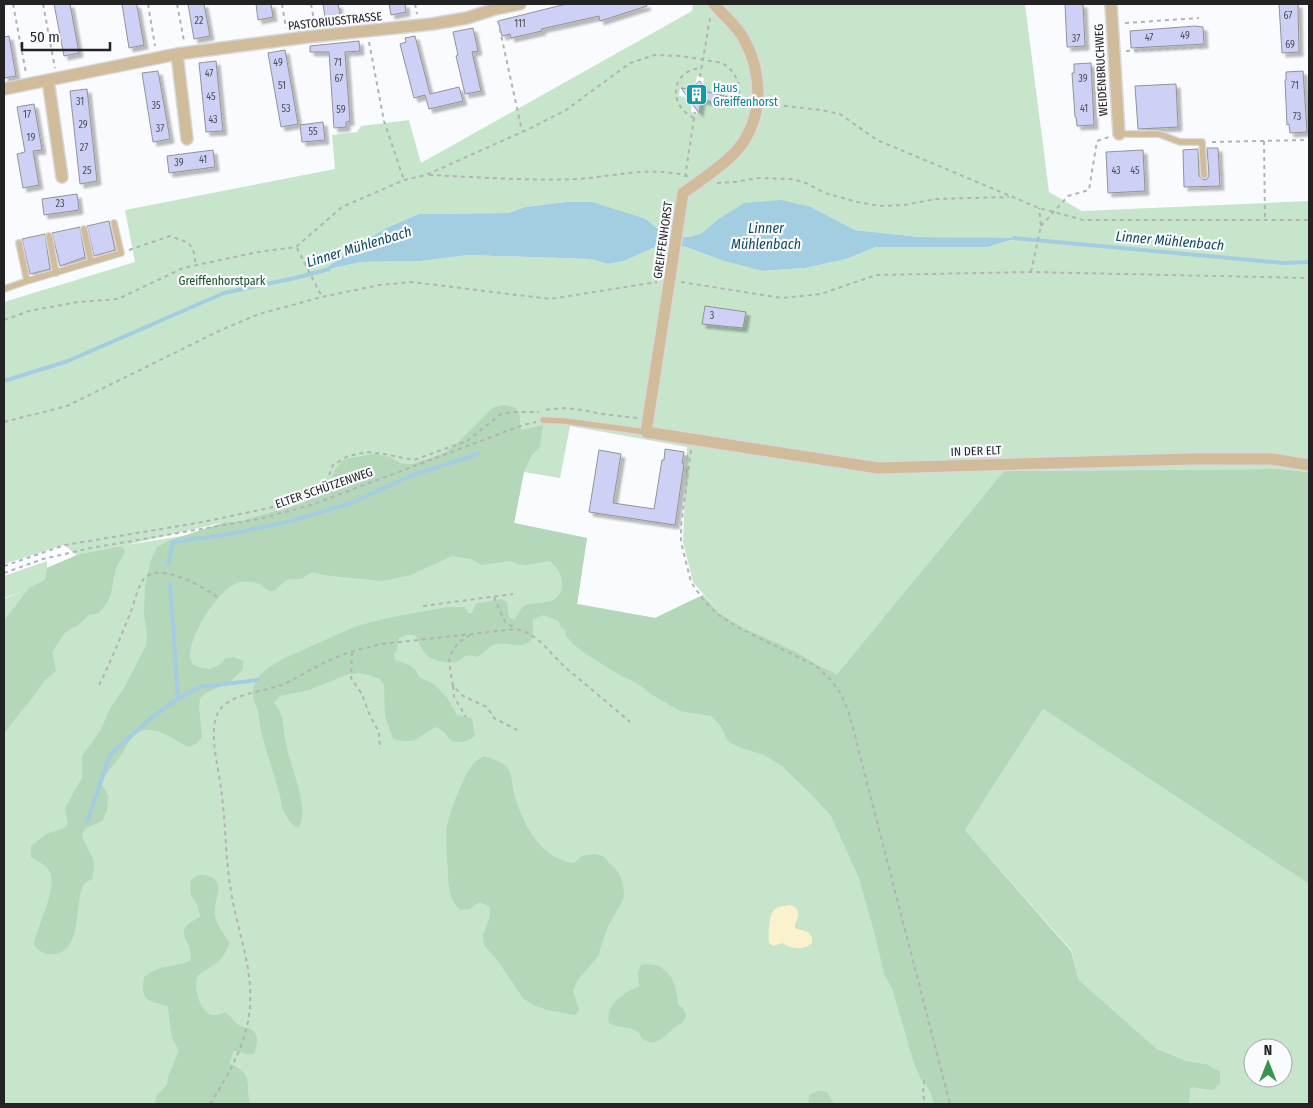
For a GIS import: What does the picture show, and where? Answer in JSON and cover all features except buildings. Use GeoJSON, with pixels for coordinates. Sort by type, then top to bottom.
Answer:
{"type":"FeatureCollection","features":[{"type":"Feature","properties":{"kind":"street","name":"PASTORIUSSTRASSE"},"geometry":{"type":"LineString","coordinates":[[4,90],[158,58],[317,36],[449,21],[467,18],[495,6],[520,4]]}},
{"type":"Feature","properties":{"kind":"street","name":"WEIDENBRUCHWEG"},"geometry":{"type":"LineString","coordinates":[[1111,4],[1119,134]]}},
{"type":"Feature","properties":{"kind":"street","name":"GREIFFENHORST"},"geometry":{"type":"LineString","coordinates":[[646,432],[683,193],[737,151],[752,128],[758,103],[757,75],[743,38],[712,9]]}},
{"type":"Feature","properties":{"kind":"street"},"geometry":{"type":"LineString","coordinates":[[182,54],[187,139]]}},
{"type":"Feature","properties":{"kind":"street"},"geometry":{"type":"LineString","coordinates":[[53,80],[62,177]]}},
{"type":"Feature","properties":{"kind":"street","name":"IN DER ELT"},"geometry":{"type":"LineString","coordinates":[[646,432],[878,468],[1191,459],[1272,459],[1309,465]]}},
{"type":"Feature","properties":{"kind":"lane"},"geometry":{"type":"LineString","coordinates":[[1119,134],[1159,134],[1180,142],[1202,142],[1204,175]]}},
{"type":"Feature","properties":{"kind":"lane"},"geometry":{"type":"LineString","coordinates":[[4,289],[121,253],[114,223]]}},
{"type":"Feature","properties":{"kind":"lane"},"geometry":{"type":"LineString","coordinates":[[84,230],[90,262]]}},
{"type":"Feature","properties":{"kind":"lane"},"geometry":{"type":"LineString","coordinates":[[49,236],[56,273]]}},
{"type":"Feature","properties":{"kind":"lane"},"geometry":{"type":"LineString","coordinates":[[19,243],[27,281]]}},
{"type":"Feature","properties":{"kind":"lane"},"geometry":{"type":"LineString","coordinates":[[543,420],[646,432]]}},
{"type":"Feature","properties":{"kind":"path"},"geometry":{"type":"LineString","coordinates":[[13,4],[29,84]]}},
{"type":"Feature","properties":{"kind":"path"},"geometry":{"type":"LineString","coordinates":[[43,4],[53,80]]}},
{"type":"Feature","properties":{"kind":"path"},"geometry":{"type":"LineString","coordinates":[[148,4],[158,58]]}},
{"type":"Feature","properties":{"kind":"path"},"geometry":{"type":"LineString","coordinates":[[177,4],[182,54]]}},
{"type":"Feature","properties":{"kind":"path"},"geometry":{"type":"LineString","coordinates":[[282,4],[288,40]]}},
{"type":"Feature","properties":{"kind":"path"},"geometry":{"type":"LineString","coordinates":[[311,4],[317,36]]}},
{"type":"Feature","properties":{"kind":"path"},"geometry":{"type":"LineString","coordinates":[[495,6],[523,132]]}},
{"type":"Feature","properties":{"kind":"path"},"geometry":{"type":"LineString","coordinates":[[700,77],[712,9]]}},
{"type":"Feature","properties":{"kind":"path"},"geometry":{"type":"LineString","coordinates":[[1112,24],[1199,18]]}},
{"type":"Feature","properties":{"kind":"path"},"geometry":{"type":"LineString","coordinates":[[367,31],[384,121],[404,180]]}},
{"type":"Feature","properties":{"kind":"path"},"geometry":{"type":"LineString","coordinates":[[1114,52],[1205,47]]}},
{"type":"Feature","properties":{"kind":"path"},"geometry":{"type":"LineString","coordinates":[[4,320],[29,311],[78,302],[118,298],[183,268],[258,252],[296,247],[342,207],[404,180],[426,175],[523,132],[566,110],[630,63],[655,55],[722,63],[732,71],[738,81],[740,100],[840,114],[877,140],[1052,213],[1083,220],[1309,220]]}},
{"type":"Feature","properties":{"kind":"path"},"geometry":{"type":"LineString","coordinates":[[694,118],[679,107],[676,86],[681,77],[689,70],[702,68]]}},
{"type":"Feature","properties":{"kind":"path"},"geometry":{"type":"LineString","coordinates":[[426,175],[577,179],[655,171],[685,176],[695,112]]}},
{"type":"Feature","properties":{"kind":"path"},"geometry":{"type":"LineString","coordinates":[[1041,226],[1068,196],[1089,190],[1097,141],[1119,134]]}},
{"type":"Feature","properties":{"kind":"path"},"geometry":{"type":"LineString","coordinates":[[1202,142],[1309,140]]}},
{"type":"Feature","properties":{"kind":"path"},"geometry":{"type":"LineString","coordinates":[[1264,141],[1265,220]]}},
{"type":"Feature","properties":{"kind":"path"},"geometry":{"type":"LineString","coordinates":[[700,180],[720,184],[758,178],[791,179],[804,182],[825,193],[880,206],[935,199],[1011,197]]}},
{"type":"Feature","properties":{"kind":"path"},"geometry":{"type":"LineString","coordinates":[[1031,272],[1041,226],[1040,208]]}},
{"type":"Feature","properties":{"kind":"path"},"geometry":{"type":"LineString","coordinates":[[121,253],[170,236],[189,243],[194,253],[196,265]]}},
{"type":"Feature","properties":{"kind":"path"},"geometry":{"type":"LineString","coordinates":[[296,247],[322,297]]}},
{"type":"Feature","properties":{"kind":"path"},"geometry":{"type":"LineString","coordinates":[[4,422],[67,406],[221,330],[252,317],[322,297],[379,285],[412,282],[550,300],[671,280],[782,298],[821,294],[876,275],[1031,272],[1309,278]]}},
{"type":"Feature","properties":{"kind":"path"},"geometry":{"type":"LineString","coordinates":[[4,566],[65,545],[202,522],[292,503],[315,494],[326,481],[333,465],[348,456],[367,452],[414,460],[467,441],[501,414],[513,412],[534,413],[560,407],[648,419]]}},
{"type":"Feature","properties":{"kind":"path","name":"ELTER SCHÜTZENWEG"},"geometry":{"type":"LineString","coordinates":[[4,573],[43,560],[91,548],[259,519],[311,505],[523,425],[543,420]]}},
{"type":"Feature","properties":{"kind":"path"},"geometry":{"type":"LineString","coordinates":[[693,440],[681,526],[681,542],[691,582],[704,601],[717,614],[741,629],[816,666],[831,680],[841,694],[849,713],[950,1104]]}},
{"type":"Feature","properties":{"kind":"path"},"geometry":{"type":"LineString","coordinates":[[99,684],[129,616],[142,580],[148,575],[156,573],[182,578],[207,589],[220,600]]}},
{"type":"Feature","properties":{"kind":"path"},"geometry":{"type":"LineString","coordinates":[[423,606],[513,594]]}},
{"type":"Feature","properties":{"kind":"path"},"geometry":{"type":"LineString","coordinates":[[494,597],[505,622],[516,629]]}},
{"type":"Feature","properties":{"kind":"path"},"geometry":{"type":"LineString","coordinates":[[210,1104],[228,1075],[243,1042],[250,997],[246,962],[232,902],[227,868],[223,804],[214,736],[216,716],[220,710],[231,701],[283,684],[336,657],[352,652],[382,644],[516,629],[524,630],[538,640],[567,669],[630,722]]}},
{"type":"Feature","properties":{"kind":"path"},"geometry":{"type":"LineString","coordinates":[[466,717],[454,697],[449,662],[451,654],[458,643],[470,635]]}},
{"type":"Feature","properties":{"kind":"path"},"geometry":{"type":"LineString","coordinates":[[352,652],[352,678],[362,694],[370,716],[379,732],[380,749]]}},
{"type":"Feature","properties":{"kind":"path"},"geometry":{"type":"LineString","coordinates":[[453,686],[462,696],[487,706],[494,718],[517,730]]}},
{"type":"Feature","properties":{"kind":"path"},"geometry":{"type":"LineString","coordinates":[[924,1080],[923,1094],[925,1104]]}},
{"type":"Feature","properties":{"kind":"green space","name":"Greiffenhorstpark"},"geometry":{"type":"Polygon","coordinates":[[[693,4],[1025,4],[1049,192],[1082,211],[1309,201],[1309,472],[1279,469],[1004,471],[837,674],[797,652],[742,627],[719,613],[693,582],[683,542],[687,447],[570,426],[560,478],[524,472],[514,523],[587,538],[577,604],[655,618],[694,599],[790,658],[946,1104],[4,1104],[4,599],[23,591],[4,598],[4,576],[47,561],[47,568],[77,555],[64,545],[4,564],[4,302],[135,262],[125,210],[335,169],[332,135],[357,132],[361,126],[409,120],[421,163],[692,11],[693,4]],[[697,76],[695,85],[689,89],[680,88],[679,96],[687,97],[692,103],[691,112],[699,113],[700,104],[716,94],[707,92],[703,86],[704,78],[697,76]],[[566,202],[525,207],[508,213],[419,214],[386,228],[351,249],[325,270],[361,262],[421,261],[468,255],[590,259],[608,264],[624,261],[662,244],[686,247],[724,261],[762,271],[805,268],[846,259],[876,247],[988,247],[1016,239],[920,237],[855,230],[811,207],[717,220],[702,233],[690,237],[665,235],[646,219],[566,202]],[[487,413],[455,445],[445,452],[411,464],[401,463],[390,457],[335,469],[331,479],[316,497],[299,504],[240,521],[225,522],[126,545],[226,529],[522,430],[520,422],[487,413]]]}},
{"type":"Feature","properties":{"kind":"green space"},"geometry":{"type":"Polygon","coordinates":[[[504,405],[518,410],[522,430],[543,425],[540,447],[532,455],[524,471],[514,523],[587,538],[577,604],[655,618],[703,595],[719,613],[742,627],[797,652],[837,674],[1004,471],[1279,469],[1309,472],[1309,884],[1043,709],[965,830],[1071,951],[1079,980],[1157,1049],[1187,1061],[1206,1064],[1220,1072],[1220,1084],[1213,1090],[1191,1087],[1189,1104],[934,1104],[930,1091],[920,1077],[914,1063],[892,988],[884,974],[859,878],[831,816],[782,766],[764,755],[736,746],[727,740],[721,726],[711,716],[680,711],[651,694],[637,683],[618,674],[586,654],[566,636],[566,631],[558,621],[544,615],[533,619],[533,635],[526,644],[493,645],[477,657],[467,656],[455,662],[443,662],[431,658],[423,651],[415,635],[406,635],[399,638],[394,654],[395,660],[409,665],[416,670],[419,677],[434,684],[448,699],[457,715],[472,718],[475,736],[466,741],[451,741],[444,732],[436,727],[413,740],[402,741],[393,739],[385,716],[384,685],[380,679],[368,675],[358,673],[346,675],[309,690],[280,696],[274,703],[282,718],[286,744],[301,798],[302,819],[299,827],[294,826],[287,818],[282,807],[253,698],[253,688],[259,676],[283,659],[354,627],[383,619],[447,607],[465,607],[468,613],[472,613],[476,604],[501,599],[507,602],[509,617],[514,620],[524,606],[553,600],[561,591],[562,580],[560,574],[549,561],[527,565],[510,561],[481,565],[471,559],[452,556],[411,575],[381,581],[323,575],[313,572],[302,578],[287,580],[273,591],[267,590],[260,584],[250,582],[240,582],[232,586],[215,601],[201,622],[192,643],[190,656],[192,664],[206,669],[215,667],[226,658],[234,657],[243,661],[243,669],[230,682],[204,694],[200,699],[202,737],[196,744],[189,747],[162,733],[148,730],[141,731],[130,740],[101,783],[108,795],[107,811],[102,821],[86,828],[82,834],[93,860],[94,871],[92,879],[84,885],[80,894],[74,935],[70,944],[64,951],[55,954],[46,953],[36,947],[34,945],[49,897],[52,879],[47,867],[31,857],[31,846],[46,834],[64,828],[68,824],[65,808],[82,778],[82,756],[100,731],[111,707],[124,688],[146,646],[145,587],[151,560],[157,547],[168,541],[225,522],[240,521],[299,504],[316,497],[331,479],[335,469],[345,459],[373,454],[390,457],[401,463],[411,464],[445,452],[455,445],[494,407],[504,405]]]}},
{"type":"Feature","properties":{"kind":"green space"},"geometry":{"type":"Polygon","coordinates":[[[122,547],[125,551],[116,569],[108,601],[99,613],[89,615],[64,634],[52,652],[56,671],[45,680],[4,733],[4,621],[29,588],[45,580],[47,568],[77,555],[122,547]]]}},
{"type":"Feature","properties":{"kind":"green space"},"geometry":{"type":"Polygon","coordinates":[[[1043,709],[1309,884],[1309,1104],[1189,1104],[1191,1087],[1206,1064],[1187,1061],[1157,1049],[1079,980],[1071,950],[965,830],[1043,709]]]}},
{"type":"Feature","properties":{"kind":"green space"},"geometry":{"type":"Polygon","coordinates":[[[484,756],[500,762],[507,768],[522,817],[542,847],[562,860],[574,863],[582,856],[595,854],[603,856],[619,873],[624,896],[608,926],[598,956],[577,981],[573,991],[579,1010],[575,1015],[548,1010],[533,1005],[523,998],[500,964],[484,945],[483,936],[490,916],[490,907],[480,902],[469,909],[460,910],[451,897],[446,849],[448,821],[466,775],[474,763],[484,756]]]}},
{"type":"Feature","properties":{"kind":"green space"},"geometry":{"type":"Polygon","coordinates":[[[201,875],[210,877],[218,884],[215,918],[229,943],[227,950],[220,960],[197,976],[198,998],[205,1011],[211,1015],[225,1012],[237,1024],[251,1029],[256,1034],[257,1044],[254,1054],[234,1051],[229,1063],[237,1067],[245,1075],[250,1104],[154,1104],[157,1095],[167,1085],[168,1077],[179,1050],[171,1033],[168,1006],[147,999],[143,991],[144,977],[161,968],[190,961],[191,954],[184,932],[190,923],[200,917],[198,906],[191,895],[190,881],[201,875]]]}},
{"type":"Feature","properties":{"kind":"green space"},"geometry":{"type":"Polygon","coordinates":[[[648,964],[662,968],[671,977],[676,990],[678,1005],[683,1008],[686,1016],[682,1023],[654,1042],[642,1039],[640,1034],[633,1029],[609,1023],[610,1010],[613,1004],[639,986],[638,973],[641,965],[648,964]]]}},
{"type":"Feature","properties":{"kind":"green space"},"geometry":{"type":"Polygon","coordinates":[[[819,1091],[827,1092],[834,1104],[808,1104],[810,1094],[819,1091]]]}},
{"type":"Feature","properties":{"kind":"sand"},"geometry":{"type":"Polygon","coordinates":[[[790,905],[796,908],[798,913],[795,928],[808,932],[812,937],[812,943],[809,946],[793,948],[782,943],[773,946],[769,943],[769,925],[772,912],[781,906],[790,905]]]}},
{"type":"Feature","properties":{"kind":"water","name":"Linner Mühlenbach"},"geometry":{"type":"Polygon","coordinates":[[[781,200],[811,207],[855,230],[920,237],[1018,238],[988,247],[876,247],[846,259],[805,268],[762,271],[724,261],[686,247],[662,244],[624,261],[608,264],[590,259],[468,255],[421,261],[361,262],[324,270],[351,249],[386,228],[419,214],[508,213],[525,207],[566,202],[592,202],[646,219],[665,235],[690,237],[702,233],[717,220],[744,203],[781,200]]]}},
{"type":"Feature","properties":{"kind":"waterway","name":"Linner Mühlenbach"},"geometry":{"type":"LineString","coordinates":[[1014,238],[1283,263],[1309,262]]}},
{"type":"Feature","properties":{"kind":"waterway","name":"Linner Mühlenbach"},"geometry":{"type":"LineString","coordinates":[[4,381],[68,361],[224,293],[329,269]]}},
{"type":"Feature","properties":{"kind":"waterway"},"geometry":{"type":"LineString","coordinates":[[168,564],[173,542],[225,535],[292,521],[351,503],[413,475],[478,454]]}},
{"type":"Feature","properties":{"kind":"waterway"},"geometry":{"type":"LineString","coordinates":[[170,583],[178,699]]}},
{"type":"Feature","properties":{"kind":"waterway"},"geometry":{"type":"LineString","coordinates":[[87,822],[110,755],[151,718],[199,687],[258,680]]}},
{"type":"Feature","properties":{"kind":"place","name":"Haus Greiffenhorst"},"geometry":{"type":"Point","coordinates":[697,95]}}]}
